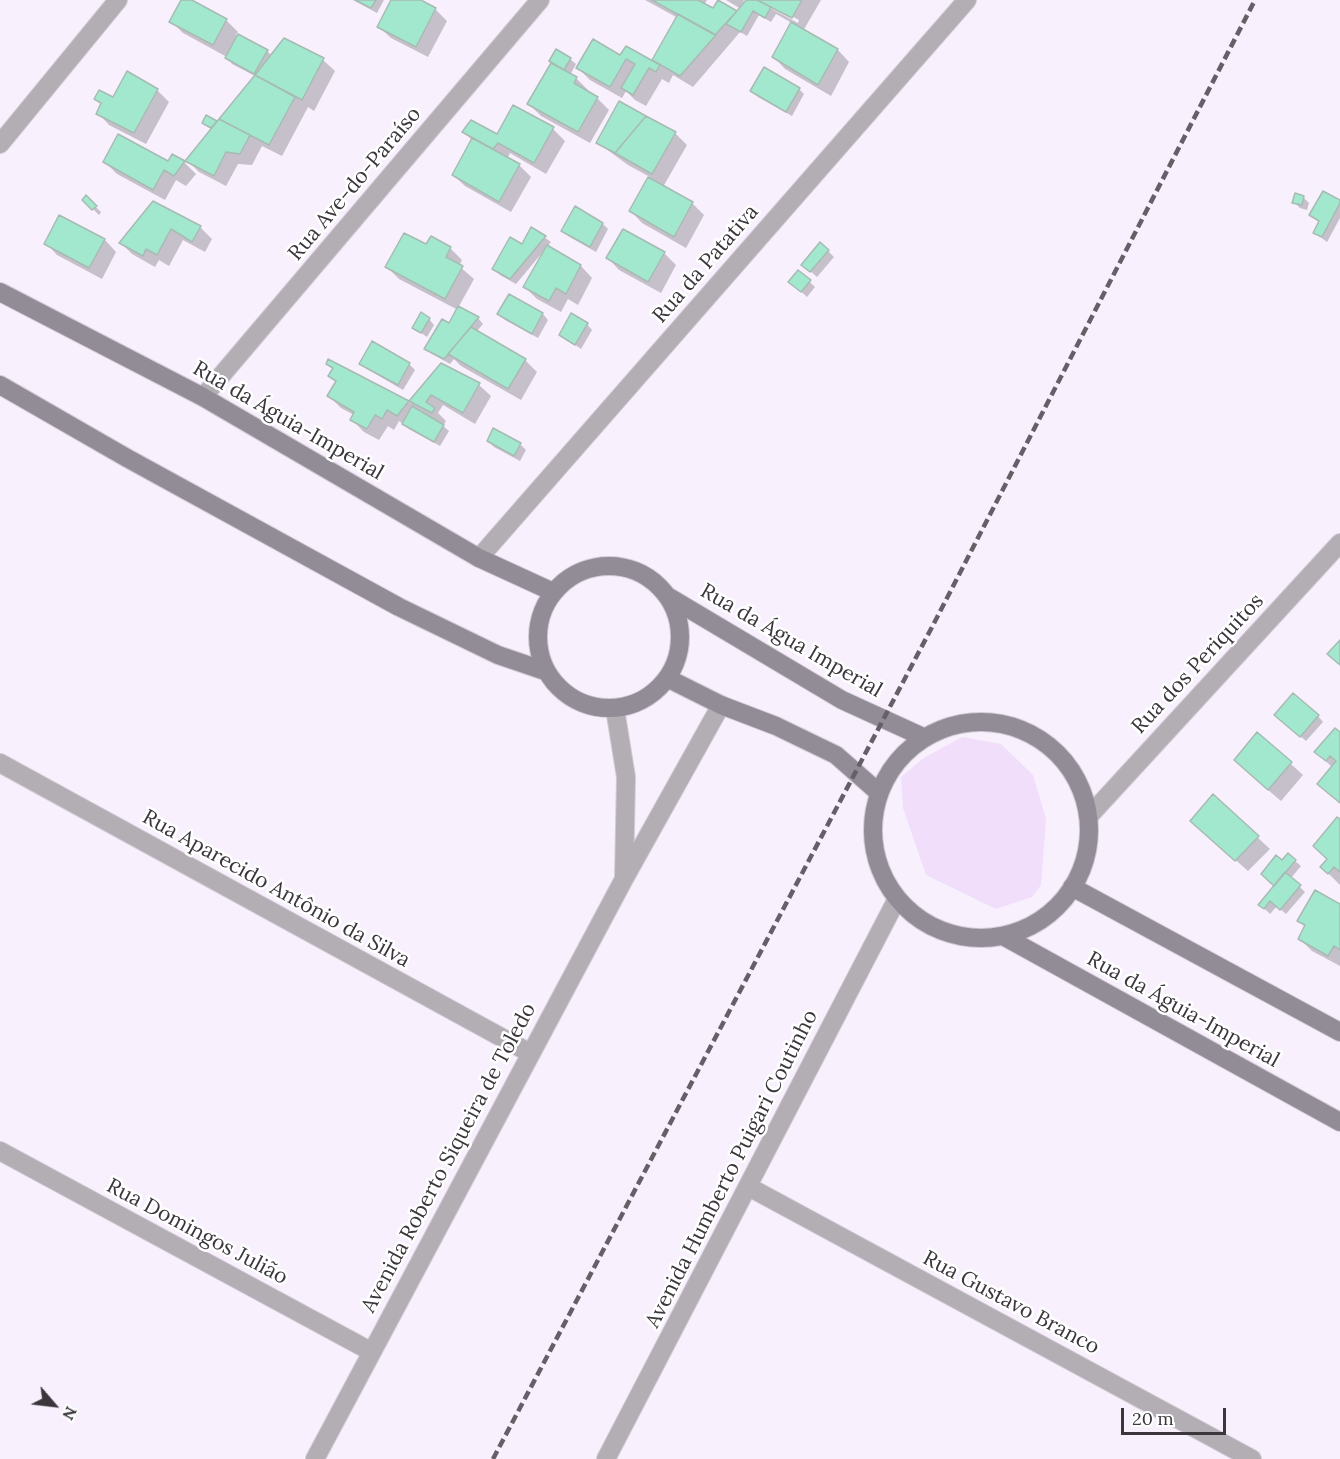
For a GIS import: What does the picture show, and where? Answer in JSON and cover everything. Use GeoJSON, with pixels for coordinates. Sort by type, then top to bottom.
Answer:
{"type":"FeatureCollection","features":[{"type":"Feature","properties":{"kind":"street"},"geometry":{"type":"LineString","coordinates":[[0,144],[118,0]]}},
{"type":"Feature","properties":{"kind":"street","name":"Rua Ave-do-Paraíso"},"geometry":{"type":"LineString","coordinates":[[203,397],[540,0]]}},
{"type":"Feature","properties":{"kind":"street","name":"Rua da Patativa"},"geometry":{"type":"LineString","coordinates":[[479,558],[967,0]]}},
{"type":"Feature","properties":{"kind":"street","name":"Rua da Águia-Imperial"},"geometry":{"type":"LineString","coordinates":[[0,292],[203,397],[479,558],[553,592]]}},
{"type":"Feature","properties":{"kind":"street"},"geometry":{"type":"LineString","coordinates":[[0,386],[399,606],[498,655],[545,671]]}},
{"type":"Feature","properties":{"kind":"street","name":"Rua dos Periquitos"},"geometry":{"type":"LineString","coordinates":[[1090,815],[1340,543]]}},
{"type":"Feature","properties":{"kind":"street"},"geometry":{"type":"LineString","coordinates":[[613,565],[635,569],[654,581],[669,597],[678,617],[680,638],[677,659],[668,678],[654,693],[635,704],[615,709],[594,707],[574,700],[557,688],[545,671],[538,651],[537,630],[542,610],[553,592],[569,577],[590,567],[613,565]]}},
{"type":"Feature","properties":{"kind":"street","name":"Rua da Água Imperial"},"geometry":{"type":"LineString","coordinates":[[669,597],[842,700],[923,737]]}},
{"type":"Feature","properties":{"kind":"street"},"geometry":{"type":"LineString","coordinates":[[668,678],[721,705],[776,726],[837,755],[879,792]]}},
{"type":"Feature","properties":{"kind":"street","name":"Avenida Roberto Siqueira de Toledo"},"geometry":{"type":"LineString","coordinates":[[315,1459],[530,1053],[721,705]]}},
{"type":"Feature","properties":{"kind":"street","name":"Avenida Roberto Siqueira de Toledo"},"geometry":{"type":"LineString","coordinates":[[615,709],[627,777],[624,879]]}},
{"type":"Feature","properties":{"kind":"street"},"geometry":{"type":"LineString","coordinates":[[993,720],[1028,730],[1058,751],[1080,780],[1090,815],[1090,844],[1072,887],[1051,914],[1029,928],[1005,937],[973,939],[941,932],[913,916],[897,899],[877,862],[872,828],[879,792],[895,763],[923,737],[957,723],[993,720]]}},
{"type":"Feature","properties":{"kind":"street","name":"Rua Aparecido Antônio da Silva"},"geometry":{"type":"LineString","coordinates":[[0,763],[530,1053]]}},
{"type":"Feature","properties":{"kind":"street"},"geometry":{"type":"LineString","coordinates":[[1072,887],[1340,1032]]}},
{"type":"Feature","properties":{"kind":"street","name":"Avenida Humberto Puigari Coutinho"},"geometry":{"type":"LineString","coordinates":[[606,1459],[897,899]]}},
{"type":"Feature","properties":{"kind":"street","name":"Rua da Águia-Imperial"},"geometry":{"type":"LineString","coordinates":[[1005,937],[1340,1122]]}},
{"type":"Feature","properties":{"kind":"street","name":"Rua Domingos Julião"},"geometry":{"type":"LineString","coordinates":[[0,1152],[372,1352]]}},
{"type":"Feature","properties":{"kind":"street","name":"Rua Gustavo Branco"},"geometry":{"type":"LineString","coordinates":[[748,1187],[1252,1459]]}},
{"type":"Feature","properties":{"kind":"shaded area"},"geometry":{"type":"Polygon","coordinates":[[[962,737],[1001,744],[1033,775],[1046,819],[1041,885],[1032,897],[996,909],[926,875],[903,808],[901,777],[924,758],[962,737]]]}},
{"type":"Feature","properties":{"kind":"building"},"geometry":{"type":"Polygon","coordinates":[[[181,0],[192,0],[227,19],[213,45],[169,22],[181,0]]]}},
{"type":"Feature","properties":{"kind":"building"},"geometry":{"type":"Polygon","coordinates":[[[355,0],[376,0],[371,8],[355,0]]]}},
{"type":"Feature","properties":{"kind":"building"},"geometry":{"type":"Polygon","coordinates":[[[391,0],[421,0],[436,8],[416,47],[377,27],[391,0]]]}},
{"type":"Feature","properties":{"kind":"building"},"geometry":{"type":"Polygon","coordinates":[[[652,0],[698,0],[713,8],[718,0],[737,11],[715,35],[652,0]]]}},
{"type":"Feature","properties":{"kind":"building"},"geometry":{"type":"Polygon","coordinates":[[[746,0],[757,0],[771,7],[765,18],[753,11],[741,32],[726,24],[746,0]]]}},
{"type":"Feature","properties":{"kind":"building"},"geometry":{"type":"Polygon","coordinates":[[[757,0],[802,0],[792,18],[757,0]]]}},
{"type":"Feature","properties":{"kind":"building"},"geometry":{"type":"Polygon","coordinates":[[[678,14],[716,35],[680,76],[652,60],[678,14]]]}},
{"type":"Feature","properties":{"kind":"building"},"geometry":{"type":"Polygon","coordinates":[[[791,22],[838,49],[818,85],[772,57],[791,22]]]}},
{"type":"Feature","properties":{"kind":"building"},"geometry":{"type":"Polygon","coordinates":[[[238,34],[268,50],[254,74],[225,58],[238,34]]]}},
{"type":"Feature","properties":{"kind":"building"},"geometry":{"type":"Polygon","coordinates":[[[284,38],[324,58],[302,100],[255,75],[284,38]]]}},
{"type":"Feature","properties":{"kind":"building"},"geometry":{"type":"Polygon","coordinates":[[[593,39],[620,55],[626,46],[660,65],[656,72],[649,68],[633,95],[621,88],[635,64],[626,59],[610,87],[576,68],[593,39]]]}},
{"type":"Feature","properties":{"kind":"building"},"geometry":{"type":"Polygon","coordinates":[[[556,49],[571,58],[564,70],[549,61],[556,49]]]}},
{"type":"Feature","properties":{"kind":"building"},"geometry":{"type":"Polygon","coordinates":[[[551,63],[577,77],[574,83],[598,97],[578,132],[527,104],[551,63]]]}},
{"type":"Feature","properties":{"kind":"building"},"geometry":{"type":"Polygon","coordinates":[[[764,67],[800,88],[786,112],[750,91],[764,67]]]}},
{"type":"Feature","properties":{"kind":"building"},"geometry":{"type":"Polygon","coordinates":[[[127,71],[158,89],[134,133],[96,114],[101,103],[94,99],[99,90],[113,97],[127,71]]]}},
{"type":"Feature","properties":{"kind":"building"},"geometry":{"type":"Polygon","coordinates":[[[255,75],[295,97],[269,145],[219,119],[255,75]]]}},
{"type":"Feature","properties":{"kind":"building"},"geometry":{"type":"Polygon","coordinates":[[[619,101],[646,116],[615,153],[596,143],[619,101]]]}},
{"type":"Feature","properties":{"kind":"building"},"geometry":{"type":"Polygon","coordinates":[[[513,105],[554,127],[534,163],[498,143],[493,149],[462,132],[471,120],[497,134],[513,105]]]}},
{"type":"Feature","properties":{"kind":"building"},"geometry":{"type":"Polygon","coordinates":[[[206,115],[217,121],[211,128],[202,123],[206,115]]]}},
{"type":"Feature","properties":{"kind":"building"},"geometry":{"type":"Polygon","coordinates":[[[646,116],[676,132],[652,174],[615,153],[646,116]]]}},
{"type":"Feature","properties":{"kind":"building"},"geometry":{"type":"Polygon","coordinates":[[[219,119],[250,135],[240,154],[226,152],[214,176],[185,161],[219,119]]]}},
{"type":"Feature","properties":{"kind":"building"},"geometry":{"type":"Polygon","coordinates":[[[118,134],[168,161],[172,154],[185,161],[174,176],[164,170],[153,190],[103,162],[118,134]]]}},
{"type":"Feature","properties":{"kind":"building"},"geometry":{"type":"Polygon","coordinates":[[[472,138],[520,164],[499,202],[452,175],[472,138]]]}},
{"type":"Feature","properties":{"kind":"building"},"geometry":{"type":"Polygon","coordinates":[[[648,177],[693,202],[674,237],[629,211],[648,177]]]}},
{"type":"Feature","properties":{"kind":"building"},"geometry":{"type":"Polygon","coordinates":[[[1323,191],[1340,200],[1340,203],[1322,237],[1313,233],[1319,221],[1309,215],[1323,191]]]}},
{"type":"Feature","properties":{"kind":"building"},"geometry":{"type":"Polygon","coordinates":[[[1295,193],[1304,196],[1302,205],[1292,203],[1295,193]]]}},
{"type":"Feature","properties":{"kind":"building"},"geometry":{"type":"Polygon","coordinates":[[[86,195],[97,206],[92,210],[82,200],[86,195]]]}},
{"type":"Feature","properties":{"kind":"building"},"geometry":{"type":"Polygon","coordinates":[[[153,201],[201,226],[192,242],[171,229],[157,255],[146,249],[143,256],[119,243],[153,201]]]}},
{"type":"Feature","properties":{"kind":"building"},"geometry":{"type":"Polygon","coordinates":[[[575,206],[603,223],[590,247],[561,231],[575,206]]]}},
{"type":"Feature","properties":{"kind":"building"},"geometry":{"type":"Polygon","coordinates":[[[59,215],[105,239],[89,268],[44,244],[59,215]]]}},
{"type":"Feature","properties":{"kind":"building"},"geometry":{"type":"Polygon","coordinates":[[[531,227],[546,236],[510,279],[492,269],[510,237],[522,244],[531,227]]]}},
{"type":"Feature","properties":{"kind":"building"},"geometry":{"type":"Polygon","coordinates":[[[623,229],[665,252],[648,282],[606,258],[623,229]]]}},
{"type":"Feature","properties":{"kind":"building"},"geometry":{"type":"Polygon","coordinates":[[[404,233],[426,244],[431,236],[451,247],[446,257],[463,266],[445,299],[385,267],[404,233]]]}},
{"type":"Feature","properties":{"kind":"building"},"geometry":{"type":"Polygon","coordinates":[[[820,242],[829,250],[810,272],[801,265],[820,242]]]}},
{"type":"Feature","properties":{"kind":"building"},"geometry":{"type":"Polygon","coordinates":[[[547,245],[581,265],[566,294],[556,288],[549,301],[523,287],[547,245]]]}},
{"type":"Feature","properties":{"kind":"building"},"geometry":{"type":"Polygon","coordinates":[[[798,270],[811,280],[801,292],[788,282],[798,270]]]}},
{"type":"Feature","properties":{"kind":"building"},"geometry":{"type":"Polygon","coordinates":[[[509,294],[543,313],[532,334],[497,314],[509,294]]]}},
{"type":"Feature","properties":{"kind":"building"},"geometry":{"type":"Polygon","coordinates":[[[458,306],[479,317],[444,359],[424,349],[442,319],[449,323],[458,306]]]}},
{"type":"Feature","properties":{"kind":"building"},"geometry":{"type":"Polygon","coordinates":[[[421,312],[430,318],[421,333],[412,328],[421,312]]]}},
{"type":"Feature","properties":{"kind":"building"},"geometry":{"type":"Polygon","coordinates":[[[571,313],[588,323],[575,345],[559,335],[571,313]]]}},
{"type":"Feature","properties":{"kind":"building"},"geometry":{"type":"Polygon","coordinates":[[[471,327],[526,359],[508,389],[448,354],[471,327]]]}},
{"type":"Feature","properties":{"kind":"building"},"geometry":{"type":"Polygon","coordinates":[[[372,341],[410,363],[398,385],[359,364],[372,341]]]}},
{"type":"Feature","properties":{"kind":"building"},"geometry":{"type":"Polygon","coordinates":[[[328,359],[409,401],[397,416],[387,410],[382,419],[375,415],[367,429],[350,420],[354,412],[327,396],[336,381],[328,376],[333,368],[326,364],[328,359]]]}},
{"type":"Feature","properties":{"kind":"building"},"geometry":{"type":"Polygon","coordinates":[[[441,363],[480,383],[463,413],[431,395],[426,402],[435,408],[432,413],[409,401],[441,363]]]}},
{"type":"Feature","properties":{"kind":"building"},"geometry":{"type":"Polygon","coordinates":[[[412,406],[444,425],[434,442],[402,424],[412,406]]]}},
{"type":"Feature","properties":{"kind":"building"},"geometry":{"type":"Polygon","coordinates":[[[493,428],[521,443],[514,456],[487,441],[493,428]]]}},
{"type":"Feature","properties":{"kind":"building"},"geometry":{"type":"Polygon","coordinates":[[[1340,640],[1340,665],[1327,654],[1340,640]]]}},
{"type":"Feature","properties":{"kind":"building"},"geometry":{"type":"Polygon","coordinates":[[[1293,693],[1319,715],[1300,737],[1274,715],[1293,693]]]}},
{"type":"Feature","properties":{"kind":"building"},"geometry":{"type":"Polygon","coordinates":[[[1335,728],[1340,732],[1340,803],[1317,784],[1336,761],[1330,756],[1326,761],[1314,752],[1335,728]]]}},
{"type":"Feature","properties":{"kind":"building"},"geometry":{"type":"Polygon","coordinates":[[[1257,732],[1292,762],[1268,790],[1234,760],[1257,732]]]}},
{"type":"Feature","properties":{"kind":"building"},"geometry":{"type":"Polygon","coordinates":[[[1213,794],[1259,836],[1235,861],[1190,821],[1213,794]]]}},
{"type":"Feature","properties":{"kind":"building"},"geometry":{"type":"Polygon","coordinates":[[[1337,817],[1340,819],[1340,872],[1334,867],[1328,874],[1320,867],[1327,859],[1313,846],[1337,817]]]}},
{"type":"Feature","properties":{"kind":"building"},"geometry":{"type":"Polygon","coordinates":[[[1288,853],[1296,860],[1274,886],[1261,874],[1276,855],[1282,860],[1288,853]]]}},
{"type":"Feature","properties":{"kind":"building"},"geometry":{"type":"Polygon","coordinates":[[[1285,872],[1301,885],[1280,910],[1270,901],[1264,909],[1258,905],[1285,872]]]}},
{"type":"Feature","properties":{"kind":"building"},"geometry":{"type":"Polygon","coordinates":[[[1315,890],[1340,904],[1340,950],[1334,946],[1328,956],[1298,939],[1305,925],[1297,921],[1315,890]]]}},
{"type":"Feature","properties":{"kind":"railway"},"geometry":{"type":"LineString","coordinates":[[493,1459],[931,629],[1255,0]]}}]}
